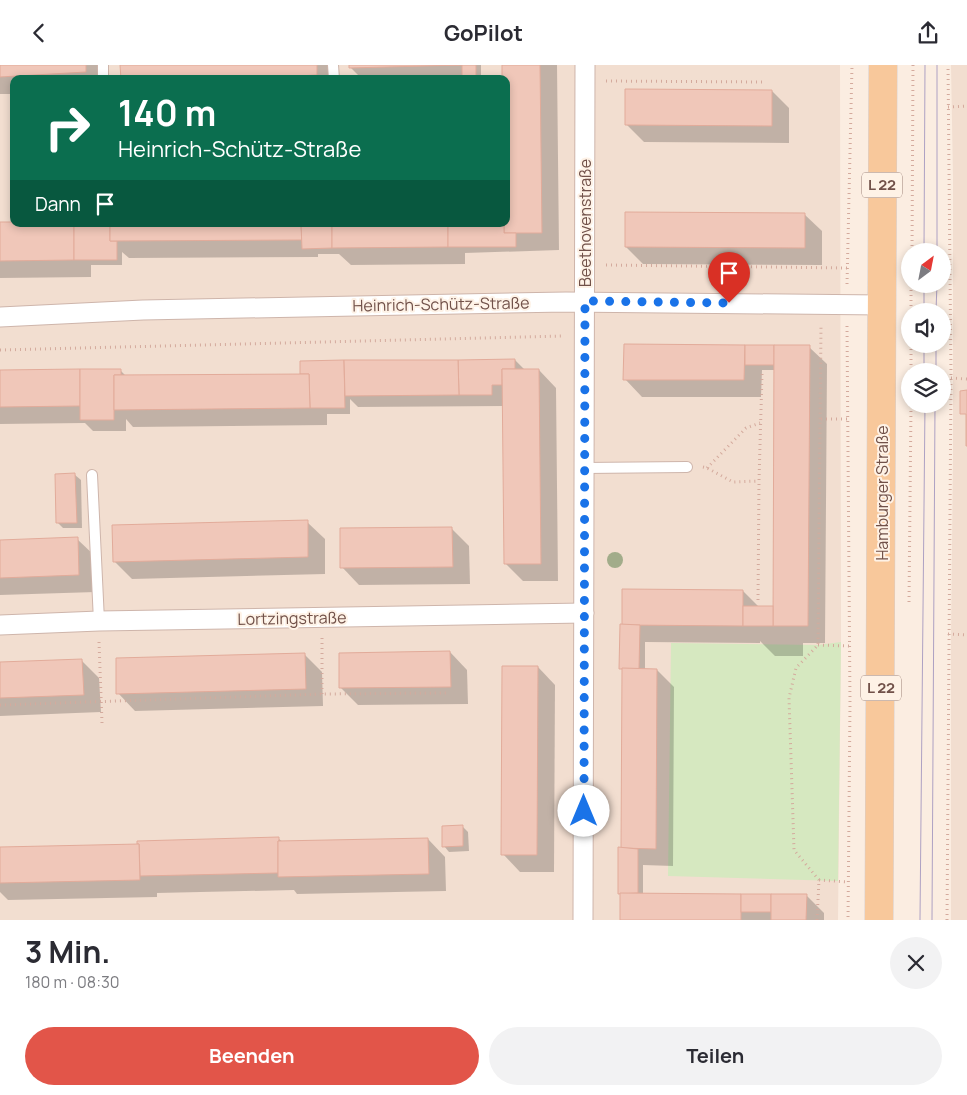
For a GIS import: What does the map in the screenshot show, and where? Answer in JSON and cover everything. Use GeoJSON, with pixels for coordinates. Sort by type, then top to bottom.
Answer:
{"type":"FeatureCollection","features":[{"type":"Feature","properties":{"kind":"main road","name":"Hamburger Straße"},"geometry":{"type":"LineString","coordinates":[[879,920],[883,65]]}},
{"type":"Feature","properties":{"kind":"street","name":"Beethovenstraße"},"geometry":{"type":"LineString","coordinates":[[583,920],[585,73]]}},
{"type":"Feature","properties":{"kind":"street","name":"Heinrich-Schütz-Straße"},"geometry":{"type":"LineString","coordinates":[[0,317],[143,310],[585,301],[882,305]]}},
{"type":"Feature","properties":{"kind":"street","name":"Lortzingstraße"},"geometry":{"type":"LineString","coordinates":[[0,625],[99,621],[584,613]]}},
{"type":"Feature","properties":{"kind":"lane"},"geometry":{"type":"LineString","coordinates":[[584,468],[687,467]]}},
{"type":"Feature","properties":{"kind":"lane"},"geometry":{"type":"LineString","coordinates":[[92,475],[99,621]]}},
{"type":"Feature","properties":{"kind":"path"},"geometry":{"type":"LineString","coordinates":[[848,920],[850,646],[847,305],[852,65]]}},
{"type":"Feature","properties":{"kind":"path"},"geometry":{"type":"LineString","coordinates":[[912,65],[912,243]]}},
{"type":"Feature","properties":{"kind":"path"},"geometry":{"type":"LineString","coordinates":[[948,65],[951,363]]}},
{"type":"Feature","properties":{"kind":"path"},"geometry":{"type":"LineString","coordinates":[[585,73],[765,82]]}},
{"type":"Feature","properties":{"kind":"path"},"geometry":{"type":"LineString","coordinates":[[948,107],[967,107]]}},
{"type":"Feature","properties":{"kind":"path"},"geometry":{"type":"LineString","coordinates":[[585,265],[848,269]]}},
{"type":"Feature","properties":{"kind":"path"},"geometry":{"type":"LineString","coordinates":[[0,350],[567,336]]}},
{"type":"Feature","properties":{"kind":"path"},"geometry":{"type":"LineString","coordinates":[[817,920],[819,881],[794,850],[789,698],[796,668],[818,645],[821,337]]}},
{"type":"Feature","properties":{"kind":"path"},"geometry":{"type":"LineString","coordinates":[[758,600],[762,374]]}},
{"type":"Feature","properties":{"kind":"path"},"geometry":{"type":"LineString","coordinates":[[951,379],[967,379]]}},
{"type":"Feature","properties":{"kind":"path"},"geometry":{"type":"LineString","coordinates":[[947,920],[951,413]]}},
{"type":"Feature","properties":{"kind":"path"},"geometry":{"type":"LineString","coordinates":[[821,419],[848,419]]}},
{"type":"Feature","properties":{"kind":"path"},"geometry":{"type":"LineString","coordinates":[[707,468],[746,428],[760,423]]}},
{"type":"Feature","properties":{"kind":"path"},"geometry":{"type":"LineString","coordinates":[[687,467],[707,468],[733,482],[759,481]]}},
{"type":"Feature","properties":{"kind":"path"},"geometry":{"type":"LineString","coordinates":[[322,694],[323,617]]}},
{"type":"Feature","properties":{"kind":"path"},"geometry":{"type":"LineString","coordinates":[[99,621],[102,723]]}},
{"type":"Feature","properties":{"kind":"path"},"geometry":{"type":"LineString","coordinates":[[948,635],[967,635]]}},
{"type":"Feature","properties":{"kind":"path"},"geometry":{"type":"LineString","coordinates":[[818,645],[850,646]]}},
{"type":"Feature","properties":{"kind":"path"},"geometry":{"type":"LineString","coordinates":[[0,705],[322,694],[448,693]]}},
{"type":"Feature","properties":{"kind":"path"},"geometry":{"type":"LineString","coordinates":[[819,881],[848,882]]}},
{"type":"Feature","properties":{"kind":"shaded area"},"geometry":{"type":"Polygon","coordinates":[[[0,65],[840,65],[841,642],[838,920],[0,920],[0,65]]]}},
{"type":"Feature","properties":{"kind":"shaded area"},"geometry":{"type":"Polygon","coordinates":[[[951,65],[967,65],[967,920],[951,920],[953,179],[951,65]]]}},
{"type":"Feature","properties":{"kind":"green space"},"geometry":{"type":"Polygon","coordinates":[[[841,642],[838,881],[668,876],[671,643],[818,645],[841,642]]]}},
{"type":"Feature","properties":{"kind":"building"},"geometry":{"type":"Polygon","coordinates":[[[0,65],[86,65],[86,72],[0,77],[0,65]]]}},
{"type":"Feature","properties":{"kind":"building"},"geometry":{"type":"Polygon","coordinates":[[[120,65],[317,65],[317,75],[121,75],[120,65]]]}},
{"type":"Feature","properties":{"kind":"building"},"geometry":{"type":"Polygon","coordinates":[[[349,65],[462,65],[349,68],[349,65]]]}},
{"type":"Feature","properties":{"kind":"building"},"geometry":{"type":"Polygon","coordinates":[[[462,65],[476,65],[476,75],[462,75],[462,65]]]}},
{"type":"Feature","properties":{"kind":"building"},"geometry":{"type":"Polygon","coordinates":[[[502,65],[540,65],[542,233],[504,233],[504,227],[510,227],[510,75],[502,75],[502,65]]]}},
{"type":"Feature","properties":{"kind":"building"},"geometry":{"type":"Polygon","coordinates":[[[625,89],[772,90],[772,126],[625,125],[625,89]]]}},
{"type":"Feature","properties":{"kind":"building"},"geometry":{"type":"Polygon","coordinates":[[[625,212],[805,213],[805,248],[625,247],[625,212]]]}},
{"type":"Feature","properties":{"kind":"building"},"geometry":{"type":"Polygon","coordinates":[[[0,222],[10,222],[10,227],[74,227],[74,260],[0,261],[0,222]]]}},
{"type":"Feature","properties":{"kind":"building"},"geometry":{"type":"Polygon","coordinates":[[[74,227],[110,227],[110,241],[117,241],[117,260],[74,260],[74,227]]]}},
{"type":"Feature","properties":{"kind":"building"},"geometry":{"type":"Polygon","coordinates":[[[110,227],[301,227],[302,240],[110,241],[110,227]]]}},
{"type":"Feature","properties":{"kind":"building"},"geometry":{"type":"Polygon","coordinates":[[[301,227],[332,227],[332,248],[302,249],[301,227]]]}},
{"type":"Feature","properties":{"kind":"building"},"geometry":{"type":"Polygon","coordinates":[[[332,227],[448,227],[448,247],[332,248],[332,227]]]}},
{"type":"Feature","properties":{"kind":"building"},"geometry":{"type":"Polygon","coordinates":[[[448,227],[504,227],[504,233],[516,233],[516,247],[448,247],[448,227]]]}},
{"type":"Feature","properties":{"kind":"building"},"geometry":{"type":"Polygon","coordinates":[[[624,344],[745,345],[744,380],[623,380],[624,344]]]}},
{"type":"Feature","properties":{"kind":"building"},"geometry":{"type":"Polygon","coordinates":[[[745,345],[774,345],[774,365],[745,365],[745,345]]]}},
{"type":"Feature","properties":{"kind":"building"},"geometry":{"type":"Polygon","coordinates":[[[774,345],[810,345],[808,626],[773,626],[774,345]]]}},
{"type":"Feature","properties":{"kind":"building"},"geometry":{"type":"Polygon","coordinates":[[[515,359],[515,369],[502,369],[502,385],[492,385],[492,395],[459,395],[458,360],[515,359]]]}},
{"type":"Feature","properties":{"kind":"building"},"geometry":{"type":"Polygon","coordinates":[[[344,360],[345,408],[310,408],[309,374],[300,374],[300,361],[344,360]]]}},
{"type":"Feature","properties":{"kind":"building"},"geometry":{"type":"Polygon","coordinates":[[[344,360],[458,360],[459,395],[345,396],[344,360]]]}},
{"type":"Feature","properties":{"kind":"building"},"geometry":{"type":"Polygon","coordinates":[[[80,369],[80,406],[0,407],[0,370],[80,369]]]}},
{"type":"Feature","properties":{"kind":"building"},"geometry":{"type":"Polygon","coordinates":[[[80,369],[121,369],[121,375],[114,375],[114,420],[80,420],[80,369]]]}},
{"type":"Feature","properties":{"kind":"building"},"geometry":{"type":"Polygon","coordinates":[[[502,369],[539,369],[541,564],[504,564],[502,369]]]}},
{"type":"Feature","properties":{"kind":"building"},"geometry":{"type":"Polygon","coordinates":[[[309,374],[310,408],[114,410],[114,375],[309,374]]]}},
{"type":"Feature","properties":{"kind":"building"},"geometry":{"type":"Polygon","coordinates":[[[967,390],[966,446],[966,414],[960,414],[960,391],[967,390]]]}},
{"type":"Feature","properties":{"kind":"building"},"geometry":{"type":"Polygon","coordinates":[[[75,473],[77,523],[56,523],[55,474],[75,473]]]}},
{"type":"Feature","properties":{"kind":"building"},"geometry":{"type":"Polygon","coordinates":[[[308,520],[308,557],[113,562],[112,525],[308,520]]]}},
{"type":"Feature","properties":{"kind":"building"},"geometry":{"type":"Polygon","coordinates":[[[452,527],[453,567],[340,568],[340,528],[452,527]]]}},
{"type":"Feature","properties":{"kind":"building"},"geometry":{"type":"Polygon","coordinates":[[[78,537],[79,575],[0,578],[0,540],[78,537]]]}},
{"type":"Feature","properties":{"kind":"building"},"geometry":{"type":"Polygon","coordinates":[[[622,589],[743,590],[743,626],[622,625],[622,589]]]}},
{"type":"Feature","properties":{"kind":"building"},"geometry":{"type":"Polygon","coordinates":[[[743,606],[773,606],[773,626],[743,626],[743,606]]]}},
{"type":"Feature","properties":{"kind":"building"},"geometry":{"type":"Polygon","coordinates":[[[620,624],[640,625],[639,669],[619,669],[620,624]]]}},
{"type":"Feature","properties":{"kind":"building"},"geometry":{"type":"Polygon","coordinates":[[[450,651],[451,687],[339,688],[339,653],[450,651]]]}},
{"type":"Feature","properties":{"kind":"building"},"geometry":{"type":"Polygon","coordinates":[[[305,653],[306,689],[116,694],[116,658],[305,653]]]}},
{"type":"Feature","properties":{"kind":"building"},"geometry":{"type":"Polygon","coordinates":[[[82,659],[84,695],[0,698],[0,662],[82,659]]]}},
{"type":"Feature","properties":{"kind":"building"},"geometry":{"type":"Polygon","coordinates":[[[502,666],[538,666],[537,855],[501,855],[502,666]]]}},
{"type":"Feature","properties":{"kind":"building"},"geometry":{"type":"Polygon","coordinates":[[[622,668],[657,669],[656,849],[621,848],[622,668]]]}},
{"type":"Feature","properties":{"kind":"building"},"geometry":{"type":"Polygon","coordinates":[[[463,825],[463,846],[442,847],[442,826],[463,825]]]}},
{"type":"Feature","properties":{"kind":"building"},"geometry":{"type":"Polygon","coordinates":[[[279,837],[278,873],[140,876],[139,844],[137,844],[137,841],[279,837]]]}},
{"type":"Feature","properties":{"kind":"building"},"geometry":{"type":"Polygon","coordinates":[[[428,838],[429,874],[278,877],[278,841],[428,838]]]}},
{"type":"Feature","properties":{"kind":"building"},"geometry":{"type":"Polygon","coordinates":[[[139,844],[140,880],[0,883],[0,847],[139,844]]]}},
{"type":"Feature","properties":{"kind":"building"},"geometry":{"type":"Polygon","coordinates":[[[618,847],[638,849],[638,893],[618,894],[618,847]]]}},
{"type":"Feature","properties":{"kind":"building"},"geometry":{"type":"Polygon","coordinates":[[[620,893],[741,894],[741,920],[620,920],[620,893]]]}},
{"type":"Feature","properties":{"kind":"building"},"geometry":{"type":"Polygon","coordinates":[[[741,894],[771,894],[771,912],[741,912],[741,894]]]}},
{"type":"Feature","properties":{"kind":"building"},"geometry":{"type":"Polygon","coordinates":[[[771,894],[807,894],[806,920],[771,920],[771,894]]]}},
{"type":"Feature","properties":{"kind":"tram line"},"geometry":{"type":"LineString","coordinates":[[924,243],[925,65]]}},
{"type":"Feature","properties":{"kind":"tram line"},"geometry":{"type":"LineString","coordinates":[[937,65],[937,243]]}},
{"type":"Feature","properties":{"kind":"tram line"},"geometry":{"type":"LineString","coordinates":[[924,293],[924,303]]}},
{"type":"Feature","properties":{"kind":"tram line"},"geometry":{"type":"LineString","coordinates":[[936,303],[937,293]]}},
{"type":"Feature","properties":{"kind":"tram line"},"geometry":{"type":"LineString","coordinates":[[924,353],[924,363]]}},
{"type":"Feature","properties":{"kind":"tram line"},"geometry":{"type":"LineString","coordinates":[[936,353],[936,363]]}},
{"type":"Feature","properties":{"kind":"tram line"},"geometry":{"type":"LineString","coordinates":[[920,920],[925,413]]}},
{"type":"Feature","properties":{"kind":"tram line"},"geometry":{"type":"LineString","coordinates":[[932,920],[935,413]]}},
{"type":"Feature","properties":{"kind":"route"},"geometry":{"type":"LineString","coordinates":[[584,811],[585,301],[729,303]]}}]}
